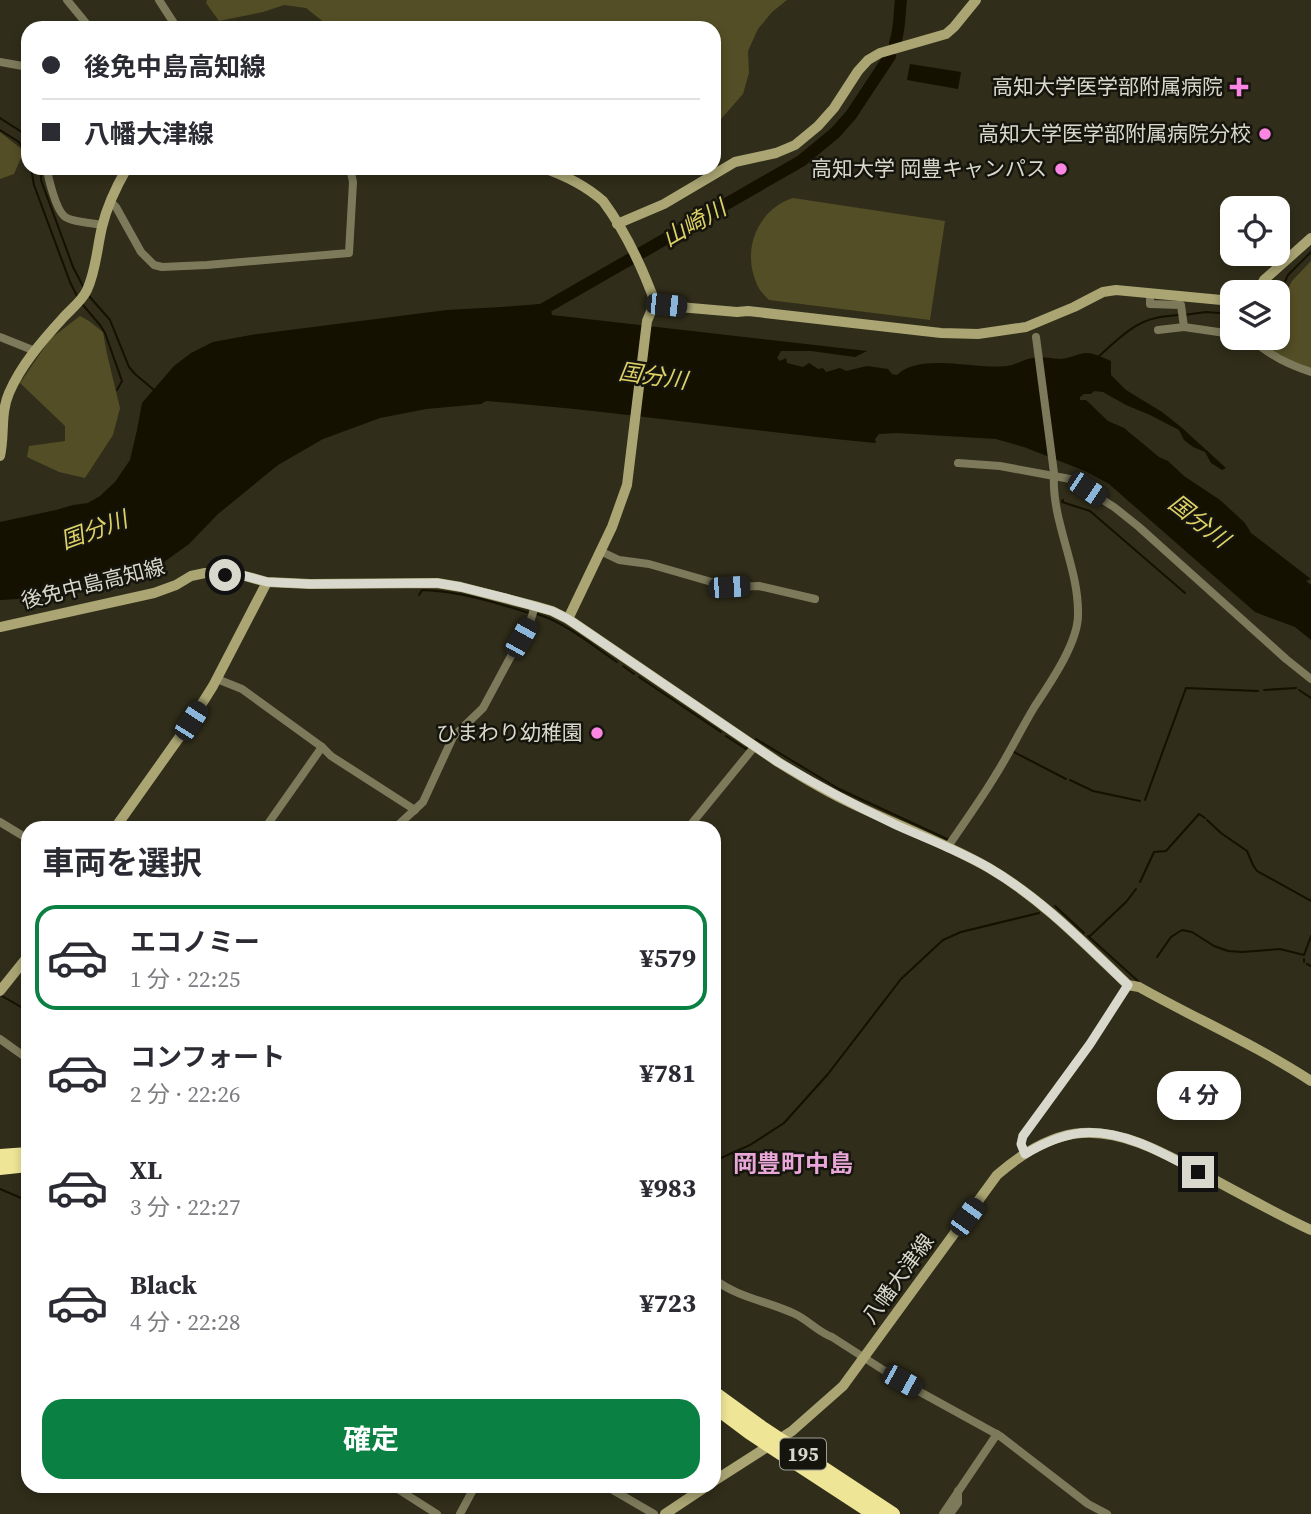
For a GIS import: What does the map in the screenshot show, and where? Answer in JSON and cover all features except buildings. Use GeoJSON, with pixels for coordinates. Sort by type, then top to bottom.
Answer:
{"type":"FeatureCollection","features":[{"type":"Feature","properties":{"kind":"highway"},"geometry":{"type":"LineString","coordinates":[[0,1156],[21,1154]]}},
{"type":"Feature","properties":{"kind":"highway"},"geometry":{"type":"LineString","coordinates":[[0,1168],[21,1166]]}},
{"type":"Feature","properties":{"kind":"highway","name":"195"},"geometry":{"type":"LineString","coordinates":[[721,1399],[774,1442],[874,1514]]}},
{"type":"Feature","properties":{"kind":"highway","name":"195"},"geometry":{"type":"LineString","coordinates":[[721,1410],[893,1514]]}},
{"type":"Feature","properties":{"kind":"street"},"geometry":{"type":"LineString","coordinates":[[67,0],[84,21]]}},
{"type":"Feature","properties":{"kind":"street"},"geometry":{"type":"LineString","coordinates":[[159,0],[172,21]]}},
{"type":"Feature","properties":{"kind":"street"},"geometry":{"type":"LineString","coordinates":[[721,170],[735,162],[776,153],[795,145],[834,108],[868,60],[880,53],[946,34],[976,0]]}},
{"type":"Feature","properties":{"kind":"street"},"geometry":{"type":"LineString","coordinates":[[0,62],[21,66]]}},
{"type":"Feature","properties":{"kind":"street"},"geometry":{"type":"LineString","coordinates":[[48,175],[62,215],[69,219],[103,225]]}},
{"type":"Feature","properties":{"kind":"street"},"geometry":{"type":"LineString","coordinates":[[0,456],[2,412],[8,393],[35,351],[83,295],[110,201],[123,175]]}},
{"type":"Feature","properties":{"kind":"street"},"geometry":{"type":"LineString","coordinates":[[110,201],[141,252],[154,265],[162,267],[349,253],[352,175]]}},
{"type":"Feature","properties":{"kind":"street"},"geometry":{"type":"LineString","coordinates":[[558,175],[603,201],[639,262],[646,278],[653,309],[646,330],[627,485],[612,527],[568,619]]}},
{"type":"Feature","properties":{"kind":"street"},"geometry":{"type":"LineString","coordinates":[[617,223],[664,204],[713,175]]}},
{"type":"Feature","properties":{"kind":"street"},"geometry":{"type":"LineString","coordinates":[[1264,280],[1311,238]]}},
{"type":"Feature","properties":{"kind":"street"},"geometry":{"type":"LineString","coordinates":[[653,309],[761,313],[965,334],[1002,331],[1031,324],[1103,292],[1116,290],[1220,300]]}},
{"type":"Feature","properties":{"kind":"street"},"geometry":{"type":"LineString","coordinates":[[1150,295],[1150,304],[1181,305],[1184,324]]}},
{"type":"Feature","properties":{"kind":"street"},"geometry":{"type":"LineString","coordinates":[[947,848],[999,770],[1075,634],[1078,612],[1076,587],[1059,522],[1036,338],[1031,324]]}},
{"type":"Feature","properties":{"kind":"street"},"geometry":{"type":"LineString","coordinates":[[1158,330],[1184,324],[1220,332]]}},
{"type":"Feature","properties":{"kind":"street"},"geometry":{"type":"LineString","coordinates":[[0,337],[35,351]]}},
{"type":"Feature","properties":{"kind":"street"},"geometry":{"type":"LineString","coordinates":[[1266,350],[1290,365],[1311,372]]}},
{"type":"Feature","properties":{"kind":"street"},"geometry":{"type":"LineString","coordinates":[[958,463],[1000,466],[1070,479],[1114,507],[1139,527],[1311,679]]}},
{"type":"Feature","properties":{"kind":"street"},"geometry":{"type":"LineString","coordinates":[[600,551],[619,560],[644,562],[729,587],[759,586],[815,599]]}},
{"type":"Feature","properties":{"kind":"street","name":"後免中島高知線"},"geometry":{"type":"LineString","coordinates":[[0,627],[154,593],[197,574],[245,576],[267,582],[310,584],[437,583],[552,611],[568,619],[799,775],[850,803],[985,866],[1024,891],[1053,914],[1128,985],[1139,987],[1310,1077]]}},
{"type":"Feature","properties":{"kind":"street"},"geometry":{"type":"LineString","coordinates":[[120,821],[191,721],[217,679],[267,582]]}},
{"type":"Feature","properties":{"kind":"street"},"geometry":{"type":"LineString","coordinates":[[403,821],[423,802],[453,737],[483,708],[493,692],[531,619],[534,606]]}},
{"type":"Feature","properties":{"kind":"street"},"geometry":{"type":"LineString","coordinates":[[217,679],[242,689],[331,756],[415,810]]}},
{"type":"Feature","properties":{"kind":"street"},"geometry":{"type":"LineString","coordinates":[[694,821],[755,746]]}},
{"type":"Feature","properties":{"kind":"street"},"geometry":{"type":"LineString","coordinates":[[270,821],[322,747]]}},
{"type":"Feature","properties":{"kind":"street"},"geometry":{"type":"LineString","coordinates":[[0,822],[21,835]]}},
{"type":"Feature","properties":{"kind":"street"},"geometry":{"type":"LineString","coordinates":[[0,991],[21,965]]}},
{"type":"Feature","properties":{"kind":"street"},"geometry":{"type":"LineString","coordinates":[[1025,1154],[1021,1144],[1023,1136],[1090,1044],[1128,985]]}},
{"type":"Feature","properties":{"kind":"street"},"geometry":{"type":"LineString","coordinates":[[0,1039],[21,1054]]}},
{"type":"Feature","properties":{"kind":"street","name":"八幡大津線"},"geometry":{"type":"LineString","coordinates":[[721,1476],[792,1431],[843,1386],[997,1175],[1025,1154],[1057,1138],[1081,1133],[1125,1138],[1180,1162],[1311,1230]]}},
{"type":"Feature","properties":{"kind":"street"},"geometry":{"type":"LineString","coordinates":[[721,1284],[731,1291],[796,1314],[821,1333],[997,1434],[1088,1504],[1107,1514]]}},
{"type":"Feature","properties":{"kind":"street"},"geometry":{"type":"LineString","coordinates":[[943,1514],[997,1434]]}},
{"type":"Feature","properties":{"kind":"street"},"geometry":{"type":"LineString","coordinates":[[950,1514],[958,1503],[958,1491]]}},
{"type":"Feature","properties":{"kind":"street"},"geometry":{"type":"LineString","coordinates":[[404,1493],[438,1514]]}},
{"type":"Feature","properties":{"kind":"street"},"geometry":{"type":"LineString","coordinates":[[460,1514],[471,1493]]}},
{"type":"Feature","properties":{"kind":"street"},"geometry":{"type":"LineString","coordinates":[[618,1493],[654,1514]]}},
{"type":"Feature","properties":{"kind":"street"},"geometry":{"type":"LineString","coordinates":[[665,1514],[696,1493]]}},
{"type":"Feature","properties":{"kind":"shaded area"},"geometry":{"type":"Polygon","coordinates":[[[207,0],[787,0],[772,12],[758,29],[748,51],[749,73],[743,94],[721,119],[721,21],[322,21],[306,8],[284,5],[219,21],[206,3],[207,0]]]}},
{"type":"Feature","properties":{"kind":"shaded area"},"geometry":{"type":"Polygon","coordinates":[[[0,132],[21,149],[21,158],[14,174],[0,179],[0,132]]]}},
{"type":"Feature","properties":{"kind":"shaded area"},"geometry":{"type":"Polygon","coordinates":[[[793,198],[945,221],[930,320],[769,300],[758,287],[752,269],[752,244],[762,221],[770,211],[793,198]]]}},
{"type":"Feature","properties":{"kind":"shaded area"},"geometry":{"type":"Polygon","coordinates":[[[1311,261],[1311,372],[1271,350],[1290,350],[1292,281],[1311,261]]]}},
{"type":"Feature","properties":{"kind":"shaded area"},"geometry":{"type":"Polygon","coordinates":[[[80,316],[103,332],[120,408],[113,435],[85,478],[59,472],[27,457],[29,446],[65,441],[65,426],[20,383],[50,339],[80,316]]]}},
{"type":"Feature","properties":{"kind":"water"},"geometry":{"type":"Polygon","coordinates":[[[910,64],[961,72],[958,89],[907,80],[910,64]]]}},
{"type":"Feature","properties":{"kind":"water","name":"国分川"},"geometry":{"type":"Polygon","coordinates":[[[540,304],[551,311],[552,315],[867,351],[855,357],[811,351],[781,351],[777,358],[780,361],[786,358],[787,363],[803,367],[809,363],[818,369],[823,368],[826,372],[867,366],[888,369],[897,375],[920,364],[949,363],[994,367],[1036,357],[1062,359],[1086,353],[1105,358],[1111,361],[1111,375],[1126,390],[1162,412],[1226,468],[1222,470],[1211,463],[1205,452],[1184,440],[1179,430],[1103,392],[1084,394],[1080,400],[1086,400],[1108,421],[1124,428],[1184,476],[1220,500],[1245,523],[1251,533],[1311,579],[1306,581],[1311,585],[1311,640],[1295,627],[1255,612],[1109,484],[1085,471],[1024,447],[996,439],[897,433],[879,434],[875,439],[876,443],[486,401],[481,404],[426,409],[380,418],[323,439],[278,465],[218,514],[189,544],[164,562],[145,569],[18,599],[0,600],[0,522],[88,503],[100,496],[115,482],[130,460],[142,403],[174,366],[191,353],[213,342],[251,335],[447,310],[540,304]]]}},
{"type":"Feature","properties":{"kind":"waterway","name":"山崎川"},"geometry":{"type":"LineString","coordinates":[[895,43],[901,0]]}},
{"type":"Feature","properties":{"kind":"waterway","name":"山崎川"},"geometry":{"type":"LineString","coordinates":[[533,315],[801,161],[835,133],[851,115],[890,56]]}},
{"type":"Feature","properties":{"kind":"waterway"},"geometry":{"type":"LineString","coordinates":[[0,118],[21,132]]}},
{"type":"Feature","properties":{"kind":"waterway"},"geometry":{"type":"LineString","coordinates":[[0,130],[21,145]]}},
{"type":"Feature","properties":{"kind":"waterway"},"geometry":{"type":"LineString","coordinates":[[32,175],[78,298]]}},
{"type":"Feature","properties":{"kind":"waterway"},"geometry":{"type":"LineString","coordinates":[[41,175],[73,267],[84,288]]}},
{"type":"Feature","properties":{"kind":"waterway"},"geometry":{"type":"LineString","coordinates":[[1286,280],[1311,252]]}},
{"type":"Feature","properties":{"kind":"waterway"},"geometry":{"type":"LineString","coordinates":[[89,296],[110,320],[129,367],[154,390]]}},
{"type":"Feature","properties":{"kind":"waterway"},"geometry":{"type":"LineString","coordinates":[[83,305],[105,333],[122,381],[117,390]]}},
{"type":"Feature","properties":{"kind":"waterway"},"geometry":{"type":"LineString","coordinates":[[1184,315],[1220,313]]}},
{"type":"Feature","properties":{"kind":"waterway"},"geometry":{"type":"LineString","coordinates":[[1099,356],[1125,333],[1140,324],[1159,317],[1179,315]]}},
{"type":"Feature","properties":{"kind":"waterway"},"geometry":{"type":"LineString","coordinates":[[1063,500],[1062,502],[1090,511],[1185,593]]}},
{"type":"Feature","properties":{"kind":"waterway"},"geometry":{"type":"LineString","coordinates":[[419,595],[422,590],[449,592],[529,613]]}},
{"type":"Feature","properties":{"kind":"waterway"},"geometry":{"type":"LineString","coordinates":[[537,614],[568,629],[617,662]]}},
{"type":"Feature","properties":{"kind":"waterway"},"geometry":{"type":"LineString","coordinates":[[623,666],[634,674]]}},
{"type":"Feature","properties":{"kind":"waterway"},"geometry":{"type":"LineString","coordinates":[[639,677],[721,732]]}},
{"type":"Feature","properties":{"kind":"waterway"},"geometry":{"type":"LineString","coordinates":[[1145,800],[1186,688],[1258,691]]}},
{"type":"Feature","properties":{"kind":"waterway"},"geometry":{"type":"LineString","coordinates":[[1264,690],[1296,688]]}},
{"type":"Feature","properties":{"kind":"waterway"},"geometry":{"type":"LineString","coordinates":[[1299,690],[1311,698]]}},
{"type":"Feature","properties":{"kind":"waterway"},"geometry":{"type":"LineString","coordinates":[[726,736],[747,748]]}},
{"type":"Feature","properties":{"kind":"waterway"},"geometry":{"type":"LineString","coordinates":[[756,739],[839,789],[949,840]]}},
{"type":"Feature","properties":{"kind":"waterway"},"geometry":{"type":"LineString","coordinates":[[1014,752],[1066,779]]}},
{"type":"Feature","properties":{"kind":"waterway"},"geometry":{"type":"LineString","coordinates":[[1070,780],[1093,791],[1140,801]]}},
{"type":"Feature","properties":{"kind":"waterway"},"geometry":{"type":"LineString","coordinates":[[1140,882],[1154,852],[1166,851],[1199,814],[1205,818]]}},
{"type":"Feature","properties":{"kind":"waterway"},"geometry":{"type":"LineString","coordinates":[[1207,820],[1247,851],[1257,871],[1311,901]]}},
{"type":"Feature","properties":{"kind":"waterway"},"geometry":{"type":"LineString","coordinates":[[1089,937],[1136,889]]}},
{"type":"Feature","properties":{"kind":"waterway"},"geometry":{"type":"LineString","coordinates":[[1055,906],[1084,933]]}},
{"type":"Feature","properties":{"kind":"waterway"},"geometry":{"type":"LineString","coordinates":[[721,1158],[750,1145],[784,1123],[828,1074],[901,979],[943,940],[961,932],[1039,913]]}},
{"type":"Feature","properties":{"kind":"waterway"},"geometry":{"type":"LineString","coordinates":[[1157,957],[1171,937],[1182,930],[1192,932],[1214,946],[1228,951],[1280,949],[1304,955],[1311,936]]}},
{"type":"Feature","properties":{"kind":"waterway"},"geometry":{"type":"LineString","coordinates":[[1088,936],[1139,982]]}},
{"type":"Feature","properties":{"kind":"waterway"},"geometry":{"type":"LineString","coordinates":[[1307,964],[1311,966]]}},
{"type":"Feature","properties":{"kind":"waterway"},"geometry":{"type":"LineString","coordinates":[[2,996],[21,1007]]}},
{"type":"Feature","properties":{"kind":"waterway"},"geometry":{"type":"LineString","coordinates":[[0,1189],[21,1198]]}},
{"type":"Feature","properties":{"kind":"place","name":"高知大学医学部附属病院"},"geometry":{"type":"Point","coordinates":[1239,87]}},
{"type":"Feature","properties":{"kind":"place","name":"高知大学医学部附属病院分校"},"geometry":{"type":"Point","coordinates":[1265,134]}},
{"type":"Feature","properties":{"kind":"place","name":"高知大学 岡豊キャンパス"},"geometry":{"type":"Point","coordinates":[1061,169]}},
{"type":"Feature","properties":{"kind":"place","name":"ひまわり幼稚園"},"geometry":{"type":"Point","coordinates":[597,733]}},
{"type":"Feature","properties":{"kind":"district","name":"岡豊町中島"},"geometry":{"type":"Point","coordinates":[793,1164]}},
{"type":"Feature","properties":{"kind":"route"},"geometry":{"type":"LineString","coordinates":[[225,575],[245,576],[267,582],[310,584],[437,583],[552,611],[568,619],[809,781],[991,869],[1048,909],[1128,985],[1090,1044],[1023,1136],[1021,1144],[1025,1154],[1057,1138],[1081,1133],[1098,1134],[1125,1138],[1144,1145],[1198,1172]]}}]}
